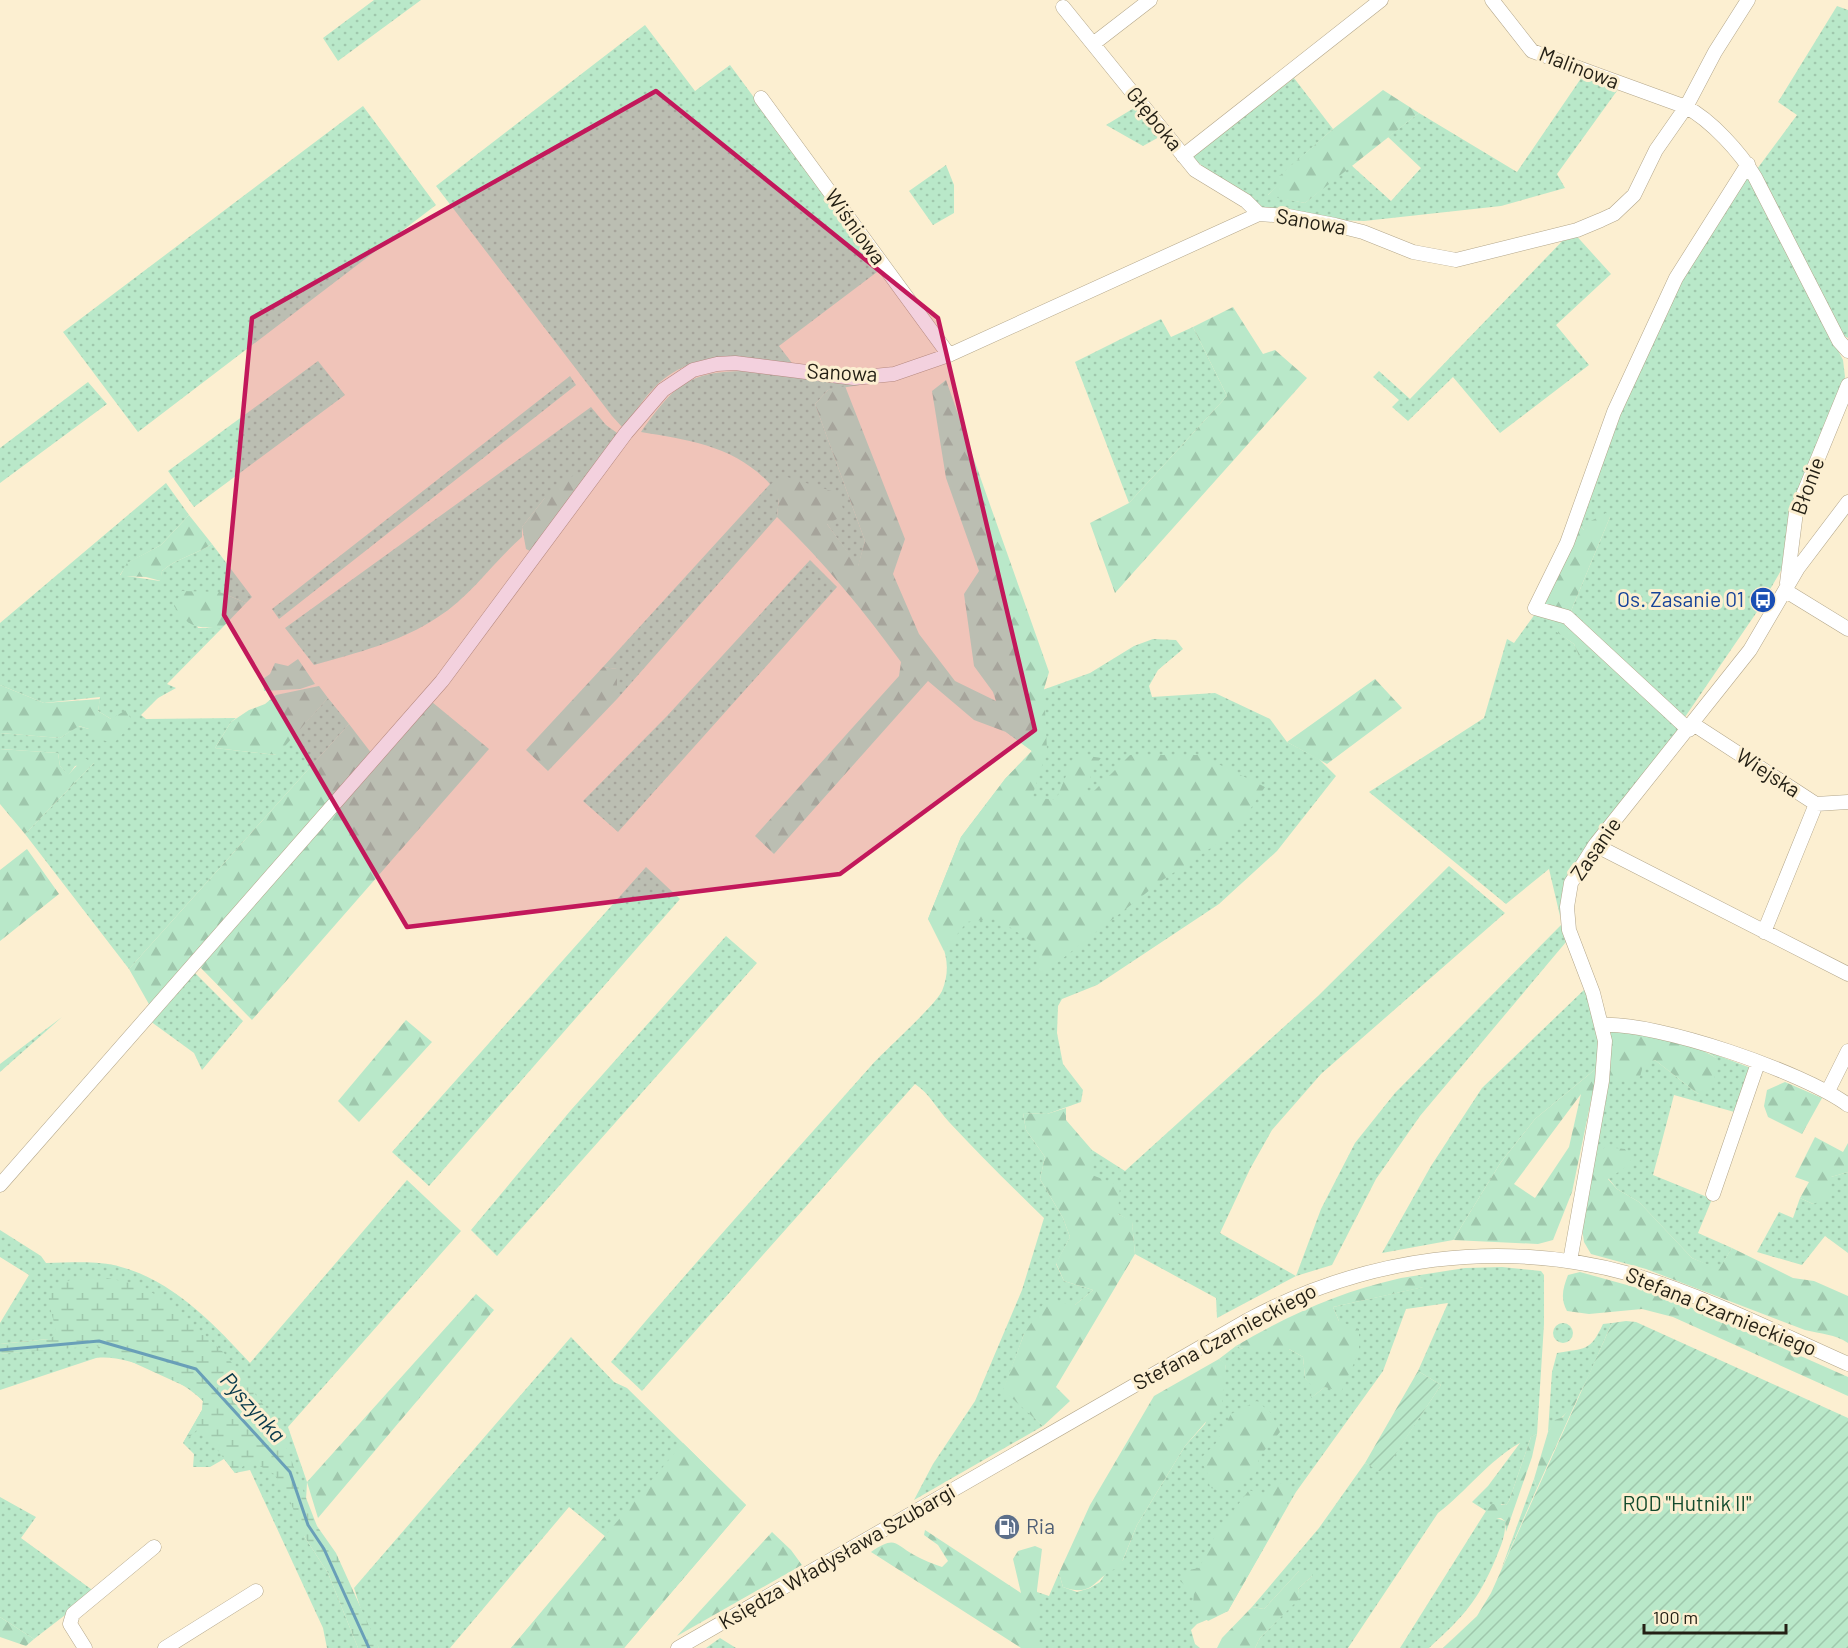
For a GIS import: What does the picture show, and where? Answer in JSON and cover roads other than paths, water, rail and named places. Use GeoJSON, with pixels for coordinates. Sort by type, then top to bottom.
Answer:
{"type":"FeatureCollection","features":[{"type":"Feature","properties":{"kind":"street"},"geometry":{"type":"LineString","coordinates":[[1093,44],[1150,0]]}},
{"type":"Feature","properties":{"kind":"street"},"geometry":{"type":"LineString","coordinates":[[1183,156],[1381,0]]}},
{"type":"Feature","properties":{"kind":"street","name":"Malinowa"},"geometry":{"type":"LineString","coordinates":[[1492,0],[1532,51],[1696,112],[1748,164],[1839,341],[1848,351]]}},
{"type":"Feature","properties":{"kind":"street","name":"Sanowa"},"geometry":{"type":"LineString","coordinates":[[0,1185],[442,681],[653,400],[679,378],[705,366],[735,363],[854,378],[876,377],[916,368],[1259,214],[1288,216],[1344,227],[1437,258],[1456,260],[1577,230],[1614,214],[1634,195],[1656,150],[1686,107],[1715,52],[1748,0]]}},
{"type":"Feature","properties":{"kind":"street","name":"Głęboka"},"geometry":{"type":"LineString","coordinates":[[1063,7],[1195,170],[1246,201],[1259,214]]}},
{"type":"Feature","properties":{"kind":"street","name":"Wiśniowa"},"geometry":{"type":"LineString","coordinates":[[761,98],[949,355]]}},
{"type":"Feature","properties":{"kind":"street","name":"Wiejska"},"geometry":{"type":"LineString","coordinates":[[1748,164],[1676,278],[1614,412],[1567,543],[1535,608],[1568,617],[1691,727],[1816,804],[1848,802]]}},
{"type":"Feature","properties":{"kind":"street","name":"Błonie"},"geometry":{"type":"LineString","coordinates":[[1786,591],[1796,512],[1848,385]]}},
{"type":"Feature","properties":{"kind":"street","name":"Zasanie"},"geometry":{"type":"LineString","coordinates":[[1570,1261],[1602,1081],[1605,1041],[1602,1025],[1567,919],[1571,883],[1595,845],[1691,727],[1749,651],[1811,549],[1834,524],[1848,502]]}},
{"type":"Feature","properties":{"kind":"street"},"geometry":{"type":"LineString","coordinates":[[1786,591],[1848,629]]}},
{"type":"Feature","properties":{"kind":"street"},"geometry":{"type":"LineString","coordinates":[[1764,932],[1816,804]]}},
{"type":"Feature","properties":{"kind":"street"},"geometry":{"type":"LineString","coordinates":[[1595,845],[1848,975]]}},
{"type":"Feature","properties":{"kind":"street"},"geometry":{"type":"LineString","coordinates":[[1602,1025],[1618,1024],[1672,1035],[1758,1063],[1828,1091],[1848,1105]]}},
{"type":"Feature","properties":{"kind":"street"},"geometry":{"type":"LineString","coordinates":[[1828,1091],[1848,1051]]}},
{"type":"Feature","properties":{"kind":"street"},"geometry":{"type":"LineString","coordinates":[[1713,1194],[1758,1063]]}},
{"type":"Feature","properties":{"kind":"street","name":"Stefana Czarnieckiego"},"geometry":{"type":"LineString","coordinates":[[964,1483],[1248,1320],[1322,1285],[1372,1270],[1452,1257],[1495,1255],[1570,1261],[1651,1281],[1848,1364]]}},
{"type":"Feature","properties":{"kind":"street","name":"Księdza Władysława Szubargi"},"geometry":{"type":"LineString","coordinates":[[678,1648],[964,1483]]}},
{"type":"Feature","properties":{"kind":"street"},"geometry":{"type":"LineString","coordinates":[[85,1648],[70,1624],[73,1614],[154,1547]]}},
{"type":"Feature","properties":{"kind":"street"},"geometry":{"type":"LineString","coordinates":[[165,1648],[256,1591]]}},
{"type":"Feature","properties":{"kind":"waterway","name":"Pyszynka"},"geometry":{"type":"LineString","coordinates":[[0,1350],[99,1341],[196,1369],[290,1472],[308,1525],[324,1549],[369,1648]]}},
{"type":"Feature","properties":{"kind":"place","name":"Os. Zasanie 01"},"geometry":{"type":"Point","coordinates":[1763,600]}},
{"type":"Feature","properties":{"kind":"place","name":"Ria"},"geometry":{"type":"Point","coordinates":[1007,1527]}},
{"type":"Feature","properties":{"kind":"park label","name":"ROD \"Hutnik II\""},"geometry":{"type":"Point","coordinates":[1687,1504]}}]}
